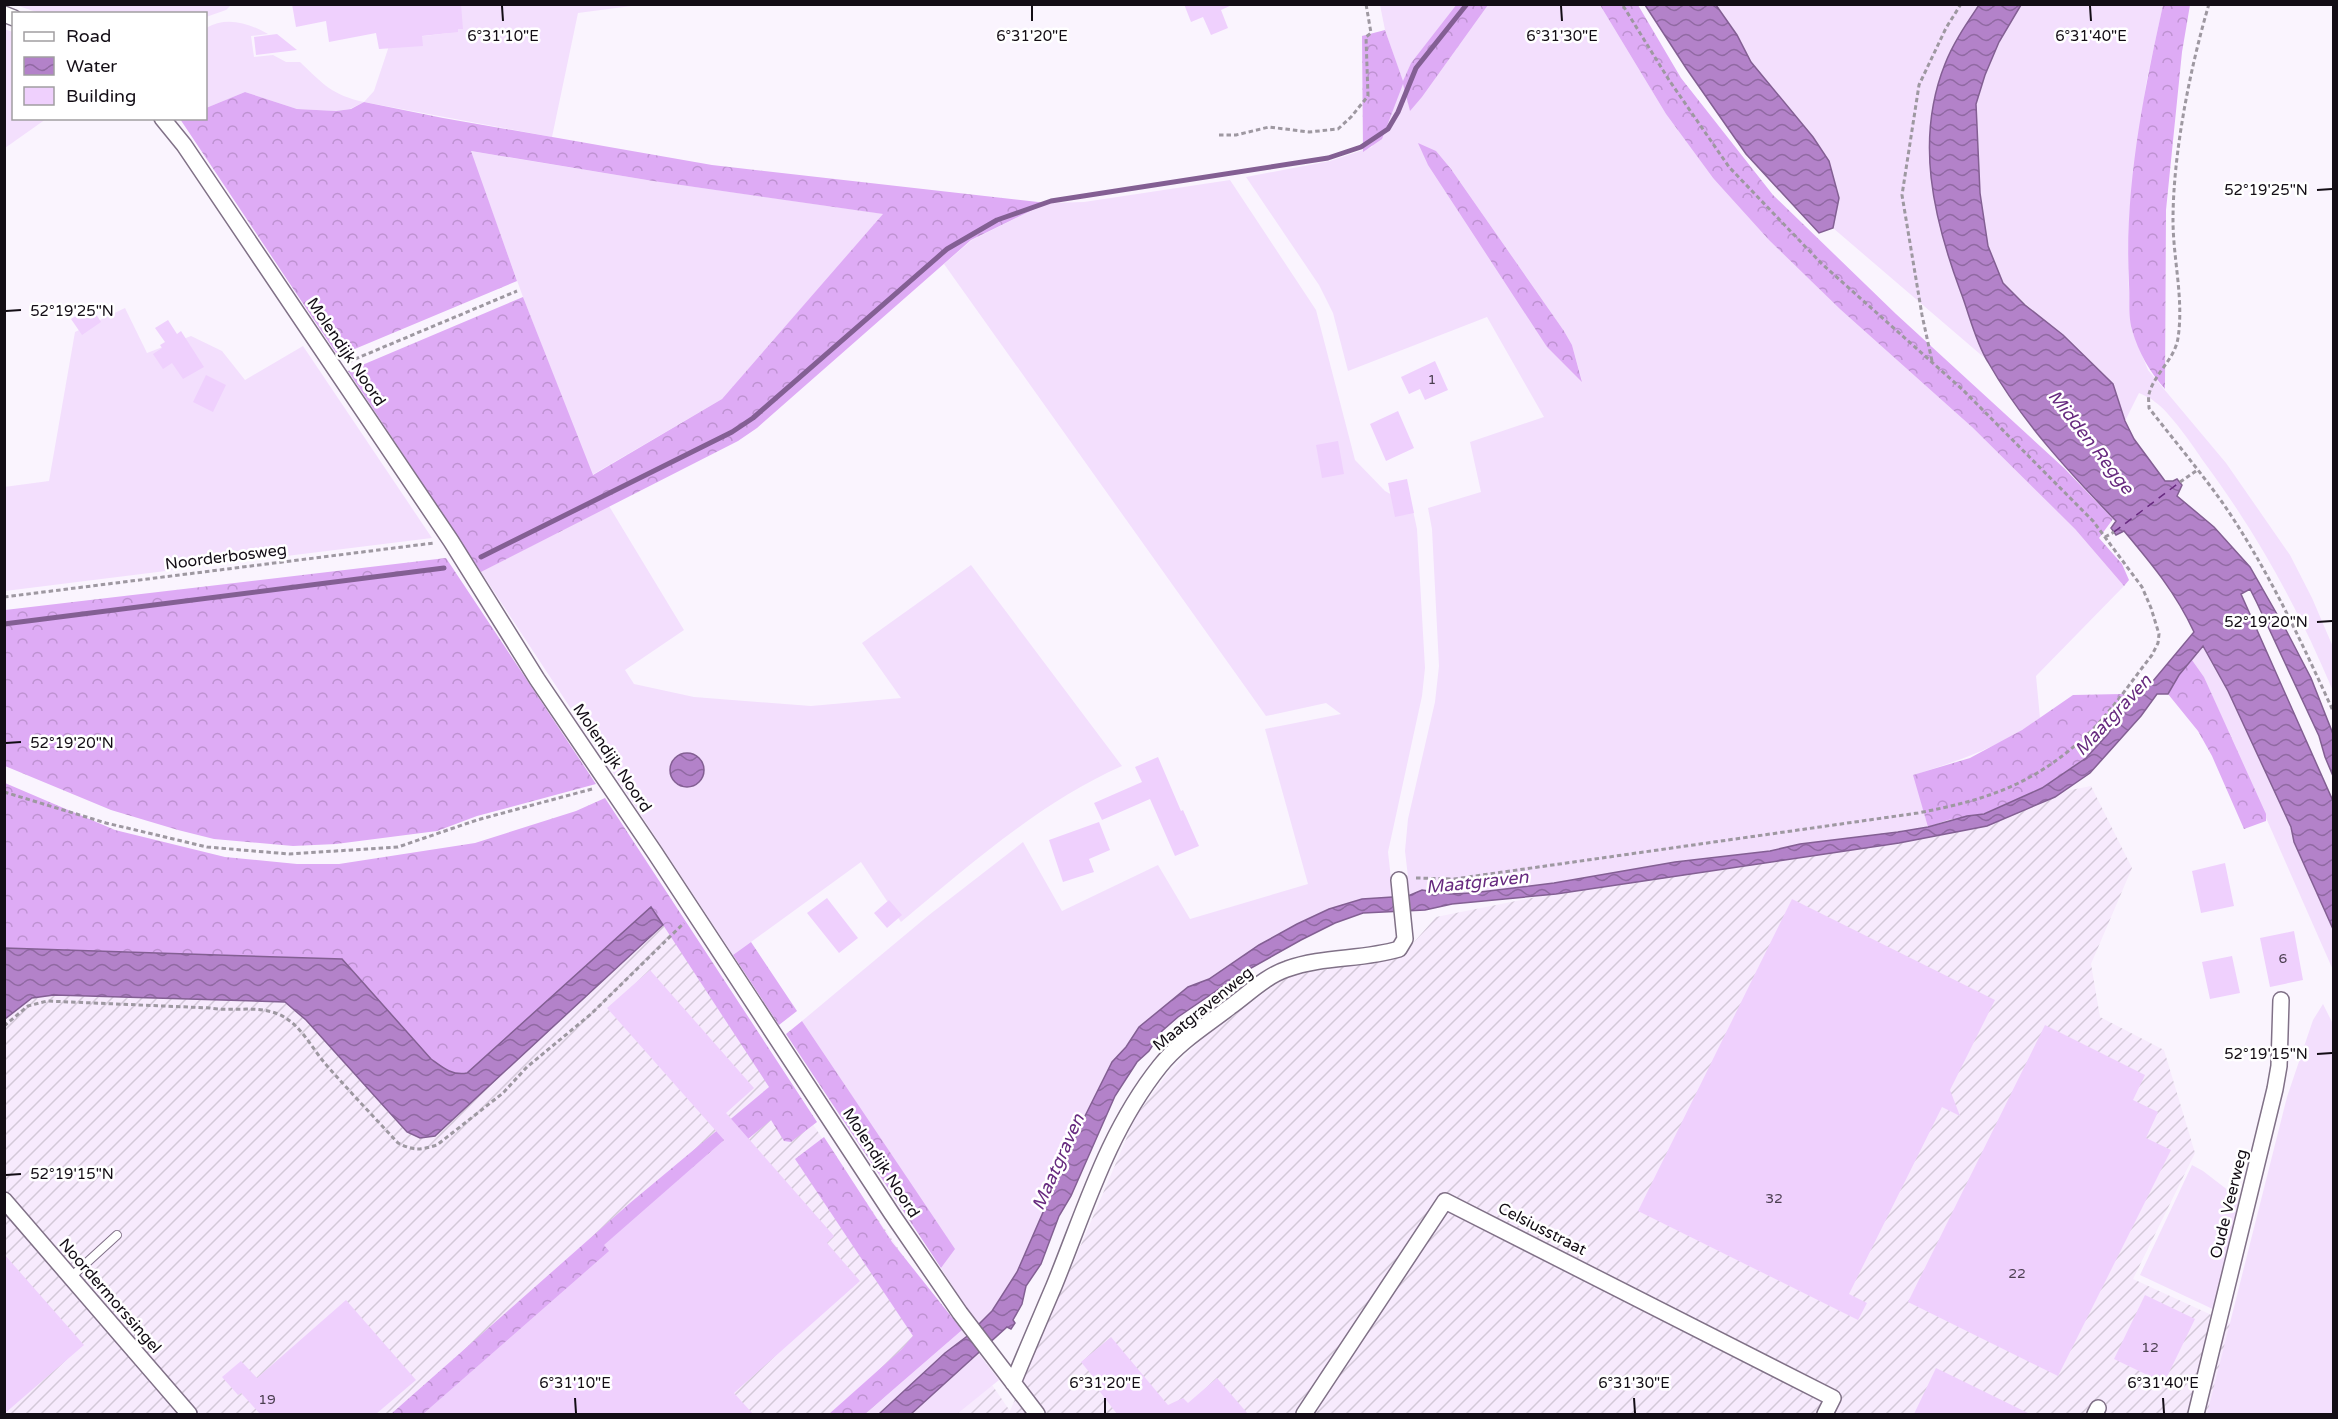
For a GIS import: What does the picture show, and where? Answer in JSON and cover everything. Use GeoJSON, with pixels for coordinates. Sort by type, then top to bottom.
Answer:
{"type":"FeatureCollection","features":[{"type":"Feature","properties":{"kind":"street","name":"Molendijk Noord"},"geometry":{"type":"LineString","coordinates":[[164,120],[184,145],[335,367],[451,541],[537,679],[969,1325],[1037,1414]]}},
{"type":"Feature","properties":{"kind":"street","name":"Maatgravenweg"},"geometry":{"type":"LineString","coordinates":[[1013,1383],[1054,1287],[1096,1175],[1142,1090],[1162,1064],[1195,1034],[1276,974],[1301,965],[1399,950],[1405,939],[1400,886]]}},
{"type":"Feature","properties":{"kind":"street","name":"Oude Veerweg"},"geometry":{"type":"LineString","coordinates":[[2196,1414],[2276,1089],[2281,1000]]}},
{"type":"Feature","properties":{"kind":"street","name":"Noordermorssingel"},"geometry":{"type":"LineString","coordinates":[[4,1200],[189,1414]]}},
{"type":"Feature","properties":{"kind":"street","name":"Celsiusstraat"},"geometry":{"type":"LineString","coordinates":[[1304,1414],[1445,1201],[1833,1398],[1825,1414]]}},
{"type":"Feature","properties":{"kind":"lane"},"geometry":{"type":"LineString","coordinates":[[71,1277],[117,1235]]}},
{"type":"Feature","properties":{"kind":"path"},"geometry":{"type":"LineString","coordinates":[[1219,135],[1236,135],[1269,127],[1309,132],[1338,129],[1368,96],[1366,37],[1371,33],[1366,4]]}},
{"type":"Feature","properties":{"kind":"path"},"geometry":{"type":"LineString","coordinates":[[1400,886],[1419,877],[1454,879],[1918,813],[1970,802],[2032,778],[2091,732],[2152,655],[2158,643],[2158,626],[2145,594],[2092,521],[1962,388],[1822,264],[1728,167],[1669,80],[1622,4]]}},
{"type":"Feature","properties":{"kind":"path"},"geometry":{"type":"LineString","coordinates":[[1933,363],[1922,315],[1902,195],[1919,85],[1946,28],[1961,4]]}},
{"type":"Feature","properties":{"kind":"path"},"geometry":{"type":"LineString","coordinates":[[2209,4],[2198,39],[2184,118],[2173,204],[2180,322],[2178,341],[2149,394],[2149,408],[2222,502],[2297,634],[2334,713]]}},
{"type":"Feature","properties":{"kind":"path"},"geometry":{"type":"LineString","coordinates":[[335,367],[517,291]]}},
{"type":"Feature","properties":{"kind":"path"},"geometry":{"type":"LineString","coordinates":[[2180,483],[2196,471]]}},
{"type":"Feature","properties":{"kind":"path"},"geometry":{"type":"LineString","coordinates":[[2105,538],[2114,532]]}},
{"type":"Feature","properties":{"kind":"path","name":"Noorderbosweg"},"geometry":{"type":"LineString","coordinates":[[4,597],[451,541]]}},
{"type":"Feature","properties":{"kind":"path"},"geometry":{"type":"LineString","coordinates":[[4,792],[106,823],[207,846],[289,854],[398,847],[477,820],[608,784]]}},
{"type":"Feature","properties":{"kind":"path"},"geometry":{"type":"LineString","coordinates":[[4,1026],[28,1006],[47,1001],[210,1008],[225,1011],[262,1010],[278,1014],[298,1028],[328,1068],[398,1143],[411,1150],[424,1149],[437,1145],[503,1093],[527,1067],[612,994],[693,913]]}},
{"type":"Feature","properties":{"kind":"shaded area"},"geometry":{"type":"Polygon","coordinates":[[[16,5],[231,5],[226,10],[207,17],[207,12],[36,12],[16,5]]]}},
{"type":"Feature","properties":{"kind":"shaded area"},"geometry":{"type":"Polygon","coordinates":[[[433,5],[639,5],[578,13],[552,137],[364,102],[374,91],[391,40],[449,33],[433,5]]]}},
{"type":"Feature","properties":{"kind":"shaded area"},"geometry":{"type":"Polygon","coordinates":[[[1380,5],[1457,5],[1411,63],[1403,82],[1385,30],[1380,5]]]}},
{"type":"Feature","properties":{"kind":"shaded area"},"geometry":{"type":"Polygon","coordinates":[[[1488,5],[1600,5],[1666,114],[1713,178],[2075,529],[2124,586],[2036,676],[2040,718],[2010,737],[1979,752],[1914,775],[1928,827],[1800,844],[1770,851],[1675,862],[1554,883],[1472,893],[1450,894],[1423,890],[1408,896],[1405,851],[1408,819],[1435,702],[1439,666],[1432,529],[1428,508],[1481,492],[1470,442],[1544,417],[1487,317],[1348,371],[1333,313],[1319,285],[1246,177],[1330,161],[1372,147],[1403,82],[1410,110],[1422,97],[1488,5]],[[1451,169],[1547,347],[1582,381],[1572,345],[1451,169]]]}},
{"type":"Feature","properties":{"kind":"shaded area"},"geometry":{"type":"Polygon","coordinates":[[[1716,5],[1979,5],[1956,41],[1945,64],[1934,102],[1930,140],[1932,177],[1938,215],[1960,288],[1987,360],[1833,228],[1839,198],[1813,137],[1751,62],[1737,35],[1716,5]]]}},
{"type":"Feature","properties":{"kind":"shaded area"},"geometry":{"type":"Polygon","coordinates":[[[2021,5],[2163,5],[2146,84],[2130,207],[2128,271],[2131,328],[2148,370],[2226,463],[2290,555],[2333,647],[2333,691],[2306,630],[2276,573],[2224,489],[2174,421],[2161,407],[2139,393],[2125,421],[2113,384],[2003,283],[1988,246],[1980,193],[1976,104],[1999,42],[2021,5]]]}},
{"type":"Feature","properties":{"kind":"shaded area"},"geometry":{"type":"Polygon","coordinates":[[[221,22],[237,22],[261,30],[268,34],[251,36],[254,57],[273,55],[286,62],[300,62],[329,88],[364,102],[350,109],[336,111],[297,109],[245,92],[207,108],[207,28],[221,22]]]}},
{"type":"Feature","properties":{"kind":"shaded area"},"geometry":{"type":"Polygon","coordinates":[[[4,29],[12,32],[12,120],[45,120],[5,148],[4,29]]]}},
{"type":"Feature","properties":{"kind":"shaded area"},"geometry":{"type":"Polygon","coordinates":[[[470,151],[653,181],[884,214],[722,399],[592,475],[523,297],[470,151]]]}},
{"type":"Feature","properties":{"kind":"shaded area"},"geometry":{"type":"Polygon","coordinates":[[[1230,180],[1316,310],[1355,460],[1385,491],[1412,506],[1417,529],[1425,668],[1422,696],[1388,852],[1393,897],[1362,899],[1329,909],[1297,924],[1209,979],[1188,987],[1139,1027],[1126,1047],[1112,1062],[1085,1116],[1017,1272],[992,1311],[978,1326],[941,1268],[954,1249],[802,1021],[929,915],[1023,842],[1062,911],[1158,865],[1190,919],[1308,884],[1265,729],[1341,714],[1326,703],[1266,716],[944,264],[972,240],[1047,203],[1084,202],[1230,180]]]}},
{"type":"Feature","properties":{"kind":"shaded area"},"geometry":{"type":"Polygon","coordinates":[[[125,308],[147,353],[191,336],[222,351],[245,380],[303,346],[432,538],[5,591],[4,487],[49,481],[75,332],[125,308]]]}},
{"type":"Feature","properties":{"kind":"shaded area"},"geometry":{"type":"Polygon","coordinates":[[[609,506],[684,630],[625,670],[634,684],[694,697],[811,706],[901,698],[862,643],[971,565],[1122,766],[1092,780],[1035,816],[979,857],[901,922],[861,862],[733,955],[481,572],[609,506]],[[688,754],[680,755],[673,780],[683,786],[695,785],[703,776],[700,761],[688,754]]]}},
{"type":"Feature","properties":{"kind":"shaded area"},"geometry":{"type":"Polygon","coordinates":[[[2203,645],[2228,691],[2291,827],[2294,842],[2333,929],[2333,970],[2204,677],[2192,660],[2203,645]]]}},
{"type":"Feature","properties":{"kind":"shaded area"},"geometry":{"type":"Polygon","coordinates":[[[2091,786],[2132,868],[2091,964],[2100,1017],[2164,1050],[2195,1153],[2133,1279],[2240,1328],[2216,1414],[5,1414],[5,973],[666,911],[1010,1411],[1136,1116],[1167,1074],[1202,1039],[1287,976],[1401,957],[1436,917],[2091,786]]]}},
{"type":"Feature","properties":{"kind":"shaded area"},"geometry":{"type":"Polygon","coordinates":[[[2323,1004],[2334,1026],[2333,1414],[2207,1414],[2287,1097],[2313,1020],[2323,1004]]]}},
{"type":"Feature","properties":{"kind":"shaded area"},"geometry":{"type":"Polygon","coordinates":[[[2192,1165],[2242,1201],[2217,1311],[2140,1275],[2192,1165]]]}},
{"type":"Feature","properties":{"kind":"shaded area"},"geometry":{"type":"Polygon","coordinates":[[[962,1330],[966,1337],[945,1353],[879,1414],[865,1414],[962,1330]]]}},
{"type":"Feature","properties":{"kind":"shaded area"},"geometry":{"type":"Polygon","coordinates":[[[979,1354],[999,1380],[957,1414],[911,1414],[979,1354]]]}},
{"type":"Feature","properties":{"kind":"green space"},"geometry":{"type":"Polygon","coordinates":[[[1457,4],[1488,5],[1410,111],[1403,84],[1382,139],[1363,152],[1362,36],[1385,30],[1403,81],[1411,63],[1457,4]]]}},
{"type":"Feature","properties":{"kind":"green space"},"geometry":{"type":"Polygon","coordinates":[[[1600,5],[1638,5],[1681,78],[1773,195],[1896,314],[2064,468],[2113,519],[2099,538],[2122,564],[2129,580],[2124,586],[2075,529],[1972,427],[1840,309],[1769,240],[1713,178],[1666,114],[1600,5]]]}},
{"type":"Feature","properties":{"kind":"green space"},"geometry":{"type":"Polygon","coordinates":[[[2163,5],[2190,5],[2182,52],[2166,210],[2165,389],[2145,361],[2132,330],[2128,249],[2132,178],[2142,108],[2163,5]]]}},
{"type":"Feature","properties":{"kind":"green space"},"geometry":{"type":"Polygon","coordinates":[[[245,92],[297,109],[336,111],[351,109],[364,102],[712,165],[1047,203],[971,240],[757,428],[738,441],[481,572],[348,371],[523,297],[593,475],[722,399],[883,214],[653,181],[471,151],[517,281],[338,356],[181,120],[207,120],[207,108],[245,92]]]}},
{"type":"Feature","properties":{"kind":"green space"},"geometry":{"type":"Polygon","coordinates":[[[1418,143],[1436,151],[1451,169],[1564,331],[1572,345],[1582,382],[1547,347],[1428,165],[1418,143]]]}},
{"type":"Feature","properties":{"kind":"green space"},"geometry":{"type":"Polygon","coordinates":[[[446,558],[596,784],[477,816],[437,831],[336,844],[293,846],[214,839],[178,830],[111,810],[5,766],[5,610],[446,558]]]}},
{"type":"Feature","properties":{"kind":"green space"},"geometry":{"type":"Polygon","coordinates":[[[2192,660],[2204,677],[2266,814],[2266,821],[2244,829],[2212,756],[2198,731],[2168,694],[2179,675],[2192,660]]]}},
{"type":"Feature","properties":{"kind":"green space"},"geometry":{"type":"Polygon","coordinates":[[[2122,694],[2135,698],[2123,710],[2098,746],[2085,758],[2042,788],[1983,814],[1948,820],[1928,827],[1913,775],[1970,758],[2022,730],[2073,695],[2122,694]]]}},
{"type":"Feature","properties":{"kind":"green space"},"geometry":{"type":"Polygon","coordinates":[[[5,783],[115,830],[225,857],[297,864],[339,864],[475,843],[576,811],[605,798],[817,1122],[791,1142],[784,1141],[771,1120],[624,1242],[430,1414],[391,1414],[630,1203],[769,1087],[652,908],[467,1073],[462,1074],[448,1070],[431,1059],[342,959],[5,948],[5,783]]]}},
{"type":"Feature","properties":{"kind":"green space"},"geometry":{"type":"Polygon","coordinates":[[[751,942],[797,1011],[779,1025],[733,955],[751,942]]]}},
{"type":"Feature","properties":{"kind":"green space"},"geometry":{"type":"Polygon","coordinates":[[[802,1021],[955,1249],[941,1268],[786,1034],[802,1021]]]}},
{"type":"Feature","properties":{"kind":"green space"},"geometry":{"type":"Polygon","coordinates":[[[824,1137],[892,1242],[962,1330],[865,1414],[829,1414],[901,1350],[913,1336],[795,1159],[824,1137]]]}},
{"type":"Feature","properties":{"kind":"water"},"geometry":{"type":"Polygon","coordinates":[[[1645,5],[1716,5],[1737,35],[1751,62],[1813,137],[1829,161],[1839,198],[1833,228],[1819,233],[1746,154],[1645,5]]]}},
{"type":"Feature","properties":{"kind":"water","name":"Midden Regge"},"geometry":{"type":"Polygon","coordinates":[[[1979,5],[2021,5],[1999,42],[1976,104],[1980,193],[1988,246],[2003,283],[2025,305],[2063,335],[2113,384],[2125,421],[2134,439],[2165,481],[2177,479],[2182,485],[2177,496],[2214,527],[2250,567],[2311,678],[2333,734],[2333,776],[2319,736],[2250,589],[2241,594],[2333,801],[2333,929],[2294,842],[2291,827],[2228,691],[2203,646],[2179,675],[2168,694],[2157,694],[2141,716],[2090,773],[2055,797],[1987,826],[1899,843],[1556,894],[1452,904],[1425,910],[1363,913],[1335,923],[1244,972],[1178,1017],[1162,1031],[1149,1051],[1137,1062],[1115,1096],[1071,1196],[1059,1216],[1041,1264],[1026,1286],[1022,1304],[1011,1329],[1007,1327],[911,1414],[879,1414],[992,1311],[1017,1272],[1085,1116],[1112,1062],[1126,1047],[1139,1027],[1188,987],[1209,979],[1259,945],[1297,924],[1329,909],[1362,899],[1408,896],[1422,890],[1450,894],[1472,893],[1554,883],[1675,862],[1898,832],[1984,814],[2042,788],[2086,758],[2108,734],[2123,710],[2148,687],[2194,632],[2171,591],[2153,567],[2124,531],[2116,535],[2111,528],[2116,521],[2047,446],[2001,384],[1979,345],[1950,262],[1935,206],[1931,178],[1929,149],[1931,121],[1936,92],[1945,64],[1956,41],[1979,5]]]}},
{"type":"Feature","properties":{"kind":"water"},"geometry":{"type":"Polygon","coordinates":[[[687,753],[699,758],[704,770],[699,782],[687,787],[675,782],[670,770],[675,758],[687,753]]]}},
{"type":"Feature","properties":{"kind":"water"},"geometry":{"type":"Polygon","coordinates":[[[651,907],[663,925],[435,1136],[420,1138],[407,1132],[306,1020],[285,1002],[54,995],[32,998],[5,1019],[5,948],[342,959],[431,1059],[443,1068],[462,1074],[467,1073],[651,907]]]}},
{"type":"Feature","properties":{"kind":"building"},"geometry":{"type":"Polygon","coordinates":[[[292,4],[461,4],[463,29],[458,29],[458,32],[422,36],[423,46],[379,49],[376,33],[329,42],[326,21],[296,27],[292,4]]]}},
{"type":"Feature","properties":{"kind":"building"},"geometry":{"type":"Polygon","coordinates":[[[1184,4],[1234,4],[1221,10],[1228,28],[1211,35],[1203,17],[1191,22],[1184,4]]]}},
{"type":"Feature","properties":{"kind":"building"},"geometry":{"type":"Polygon","coordinates":[[[277,34],[297,50],[256,55],[254,37],[277,34]]]}},
{"type":"Feature","properties":{"kind":"building"},"geometry":{"type":"Polygon","coordinates":[[[91,306],[101,322],[82,335],[71,319],[91,306]]]}},
{"type":"Feature","properties":{"kind":"building"},"geometry":{"type":"Polygon","coordinates":[[[168,320],[177,334],[181,331],[204,367],[183,379],[172,363],[163,369],[153,354],[162,348],[160,345],[165,342],[155,328],[168,320]]]}},
{"type":"Feature","properties":{"kind":"building"},"geometry":{"type":"Polygon","coordinates":[[[1435,361],[1448,390],[1425,400],[1420,389],[1409,394],[1401,377],[1435,361]]]}},
{"type":"Feature","properties":{"kind":"building"},"geometry":{"type":"Polygon","coordinates":[[[206,375],[226,385],[213,412],[193,402],[206,375]]]}},
{"type":"Feature","properties":{"kind":"building"},"geometry":{"type":"Polygon","coordinates":[[[1398,411],[1414,448],[1386,461],[1370,424],[1398,411]]]}},
{"type":"Feature","properties":{"kind":"building"},"geometry":{"type":"Polygon","coordinates":[[[1338,441],[1344,474],[1322,478],[1316,445],[1338,441]]]}},
{"type":"Feature","properties":{"kind":"building"},"geometry":{"type":"Polygon","coordinates":[[[1407,479],[1414,513],[1395,517],[1388,483],[1407,479]]]}},
{"type":"Feature","properties":{"kind":"building"},"geometry":{"type":"Polygon","coordinates":[[[1158,757],[1199,846],[1175,856],[1150,799],[1102,820],[1094,803],[1142,782],[1135,767],[1158,757]]]}},
{"type":"Feature","properties":{"kind":"building"},"geometry":{"type":"Polygon","coordinates":[[[1099,822],[1110,850],[1089,859],[1094,872],[1063,882],[1049,840],[1099,822]]]}},
{"type":"Feature","properties":{"kind":"building"},"geometry":{"type":"Polygon","coordinates":[[[2225,863],[2234,906],[2201,913],[2192,871],[2225,863]]]}},
{"type":"Feature","properties":{"kind":"building"},"geometry":{"type":"Polygon","coordinates":[[[827,898],[858,938],[839,953],[807,913],[827,898]]]}},
{"type":"Feature","properties":{"kind":"building"},"geometry":{"type":"Polygon","coordinates":[[[1792,899],[1995,1000],[1950,1090],[1960,1116],[1942,1107],[1849,1294],[1867,1303],[1858,1320],[1638,1211],[1792,899]]]}},
{"type":"Feature","properties":{"kind":"building"},"geometry":{"type":"Polygon","coordinates":[[[889,900],[902,915],[887,928],[874,913],[889,900]]]}},
{"type":"Feature","properties":{"kind":"building"},"geometry":{"type":"Polygon","coordinates":[[[2294,931],[2303,980],[2270,987],[2260,938],[2294,931]]]}},
{"type":"Feature","properties":{"kind":"building"},"geometry":{"type":"Polygon","coordinates":[[[2232,956],[2240,993],[2210,999],[2202,962],[2232,956]]]}},
{"type":"Feature","properties":{"kind":"building"},"geometry":{"type":"Polygon","coordinates":[[[650,970],[754,1088],[726,1113],[834,1236],[827,1243],[860,1281],[734,1393],[753,1414],[423,1414],[609,1251],[604,1245],[724,1140],[607,1008],[650,970]]]}},
{"type":"Feature","properties":{"kind":"building"},"geometry":{"type":"Polygon","coordinates":[[[2045,1025],[2145,1075],[2133,1100],[2158,1112],[2146,1138],[2171,1150],[2058,1376],[1908,1302],[2045,1025]]]}},
{"type":"Feature","properties":{"kind":"building"},"geometry":{"type":"Polygon","coordinates":[[[4,1254],[84,1345],[4,1414],[4,1254]]]}},
{"type":"Feature","properties":{"kind":"building"},"geometry":{"type":"Polygon","coordinates":[[[2145,1295],[2195,1319],[2164,1383],[2114,1359],[2145,1295]]]}},
{"type":"Feature","properties":{"kind":"building"},"geometry":{"type":"Polygon","coordinates":[[[346,1300],[416,1380],[376,1414],[260,1414],[222,1377],[241,1361],[257,1378],[346,1300]]]}},
{"type":"Feature","properties":{"kind":"building"},"geometry":{"type":"Polygon","coordinates":[[[1111,1337],[1168,1405],[1183,1398],[1188,1403],[1217,1378],[1248,1414],[1117,1414],[1091,1380],[1094,1378],[1081,1362],[1111,1337]]]}},
{"type":"Feature","properties":{"kind":"building"},"geometry":{"type":"Polygon","coordinates":[[[1936,1368],[2030,1414],[1914,1414],[1936,1368]]]}},
{"type":"Feature","properties":{"kind":"waterway"},"geometry":{"type":"LineString","coordinates":[[481,557],[732,432],[753,418],[947,249],[997,220],[1051,201],[1328,158],[1361,147],[1388,129],[1398,112],[1416,68],[1467,4]]}},
{"type":"Feature","properties":{"kind":"waterway"},"geometry":{"type":"LineString","coordinates":[[4,624],[444,568]]}},
{"type":"Feature","properties":{"kind":"ferry route"},"geometry":{"type":"LineString","coordinates":[[2114,532],[2180,482]]}},
{"type":"Feature","properties":{"kind":"water label","name":"Maatgraven"},"geometry":{"type":"Point","coordinates":[2113,715]}},
{"type":"Feature","properties":{"kind":"water label","name":"Maatgraven"},"geometry":{"type":"Point","coordinates":[1477,882]}},
{"type":"Feature","properties":{"kind":"water label","name":"Maatgraven"},"geometry":{"type":"Point","coordinates":[1058,1162]}}]}
